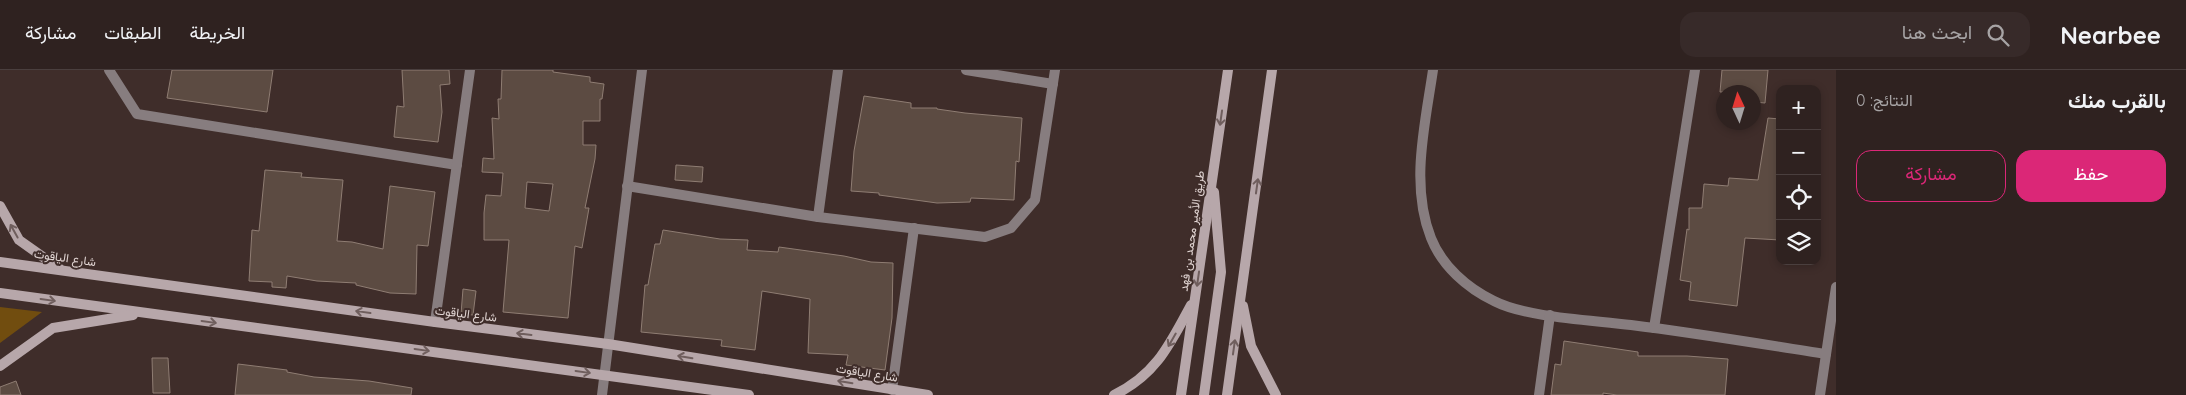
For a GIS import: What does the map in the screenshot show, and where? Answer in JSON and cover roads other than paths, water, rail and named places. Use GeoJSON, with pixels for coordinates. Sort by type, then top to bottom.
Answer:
{"type":"FeatureCollection","features":[{"type":"Feature","properties":{"kind":"street"},"geometry":{"type":"LineString","coordinates":[[109,70],[137,114],[457,165]]}},
{"type":"Feature","properties":{"kind":"street"},"geometry":{"type":"LineString","coordinates":[[435,322],[470,70]]}},
{"type":"Feature","properties":{"kind":"street"},"geometry":{"type":"LineString","coordinates":[[602,395],[642,70]]}},
{"type":"Feature","properties":{"kind":"street"},"geometry":{"type":"LineString","coordinates":[[818,217],[838,70]]}},
{"type":"Feature","properties":{"kind":"street"},"geometry":{"type":"LineString","coordinates":[[966,70],[1052,84]]}},
{"type":"Feature","properties":{"kind":"street"},"geometry":{"type":"LineString","coordinates":[[627,186],[818,217],[985,237],[1011,228],[1035,200],[1055,70]]}},
{"type":"Feature","properties":{"kind":"street","name":"طريق الأمير محمد بن فهد"},"geometry":{"type":"LineString","coordinates":[[1181,395],[1228,70]]}},
{"type":"Feature","properties":{"kind":"street"},"geometry":{"type":"LineString","coordinates":[[1227,395],[1272,70]]}},
{"type":"Feature","properties":{"kind":"street"},"geometry":{"type":"LineString","coordinates":[[1433,70],[1421,151],[1420,188],[1424,217],[1431,239],[1445,262],[1463,282],[1494,302],[1526,312],[1654,328],[1826,354]]}},
{"type":"Feature","properties":{"kind":"street"},"geometry":{"type":"LineString","coordinates":[[1654,328],[1696,70]]}},
{"type":"Feature","properties":{"kind":"street"},"geometry":{"type":"LineString","coordinates":[[1204,395],[1221,272],[1213,174]]}},
{"type":"Feature","properties":{"kind":"street"},"geometry":{"type":"LineString","coordinates":[[0,206],[19,240],[63,271]]}},
{"type":"Feature","properties":{"kind":"street"},"geometry":{"type":"LineString","coordinates":[[892,390],[914,228]]}},
{"type":"Feature","properties":{"kind":"street","name":"شارع الياقوت"},"geometry":{"type":"LineString","coordinates":[[0,262],[608,344],[928,395]]}},
{"type":"Feature","properties":{"kind":"street"},"geometry":{"type":"LineString","coordinates":[[1820,395],[1836,287]]}},
{"type":"Feature","properties":{"kind":"street"},"geometry":{"type":"LineString","coordinates":[[0,293],[749,395]]}},
{"type":"Feature","properties":{"kind":"street"},"geometry":{"type":"LineString","coordinates":[[1114,395],[1139,380],[1164,354],[1195,297]]}},
{"type":"Feature","properties":{"kind":"street"},"geometry":{"type":"LineString","coordinates":[[1241,298],[1251,346],[1276,395]]}},
{"type":"Feature","properties":{"kind":"street"},"geometry":{"type":"LineString","coordinates":[[0,366],[53,328],[94,320],[148,313]]}},
{"type":"Feature","properties":{"kind":"street"},"geometry":{"type":"LineString","coordinates":[[1539,395],[1550,315]]}}]}
